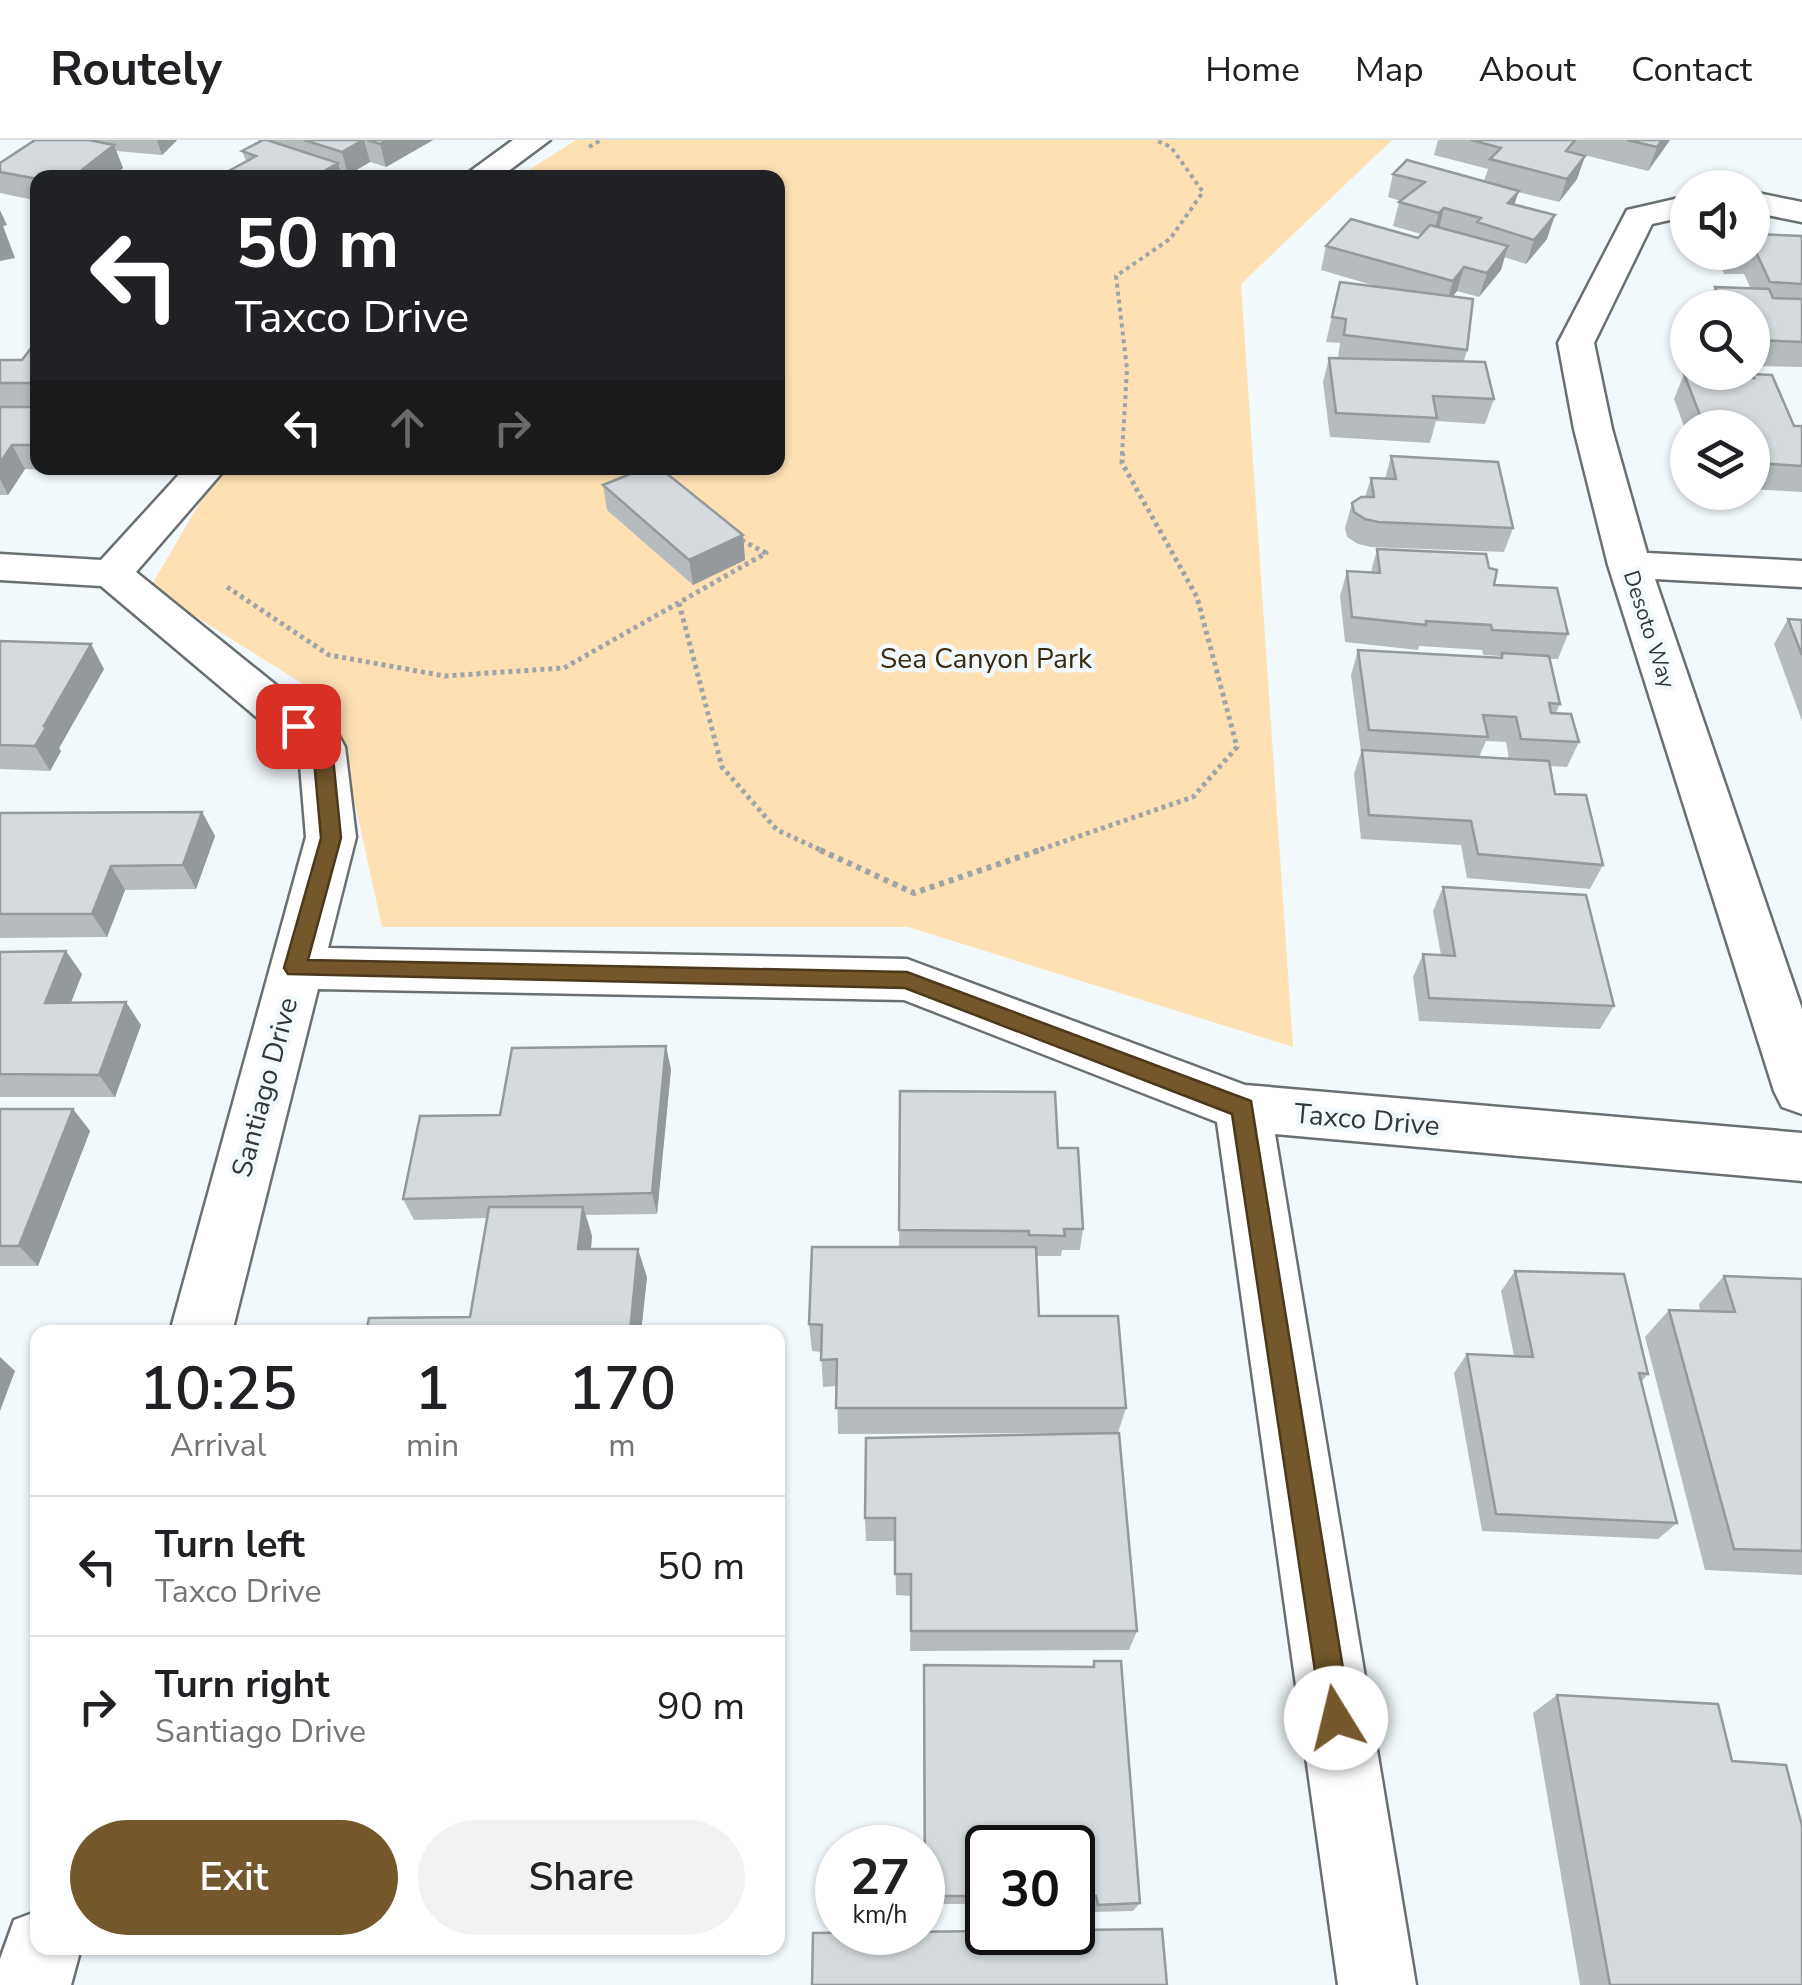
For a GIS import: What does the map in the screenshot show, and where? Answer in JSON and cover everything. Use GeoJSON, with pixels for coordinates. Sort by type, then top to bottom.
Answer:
{"type":"FeatureCollection","features":[{"type":"Feature","properties":{"kind":"street"},"geometry":{"type":"LineString","coordinates":[[488,170],[534,140]]}},
{"type":"Feature","properties":{"kind":"street"},"geometry":{"type":"LineString","coordinates":[[1770,206],[1802,212]]}},
{"type":"Feature","properties":{"kind":"street","name":"Desoto Way"},"geometry":{"type":"LineString","coordinates":[[1670,210],[1639,217],[1576,344],[1628,566],[1802,1090]]}},
{"type":"Feature","properties":{"kind":"street"},"geometry":{"type":"LineString","coordinates":[[0,567],[112,574],[200,475]]}},
{"type":"Feature","properties":{"kind":"street"},"geometry":{"type":"LineString","coordinates":[[1628,566],[1802,574]]}},
{"type":"Feature","properties":{"kind":"street","name":"Santiago Drive"},"geometry":{"type":"LineString","coordinates":[[112,574],[322,747],[331,838],[203,1325]]}},
{"type":"Feature","properties":{"kind":"street","name":"Taxco Drive"},"geometry":{"type":"LineString","coordinates":[[295,968],[907,980],[1243,1108],[1802,1157]]}},
{"type":"Feature","properties":{"kind":"street"},"geometry":{"type":"LineString","coordinates":[[1243,1108],[1377,1985]]}},
{"type":"Feature","properties":{"kind":"street"},"geometry":{"type":"LineString","coordinates":[[32,1985],[40,1955]]}},
{"type":"Feature","properties":{"kind":"path"},"geometry":{"type":"LineString","coordinates":[[678,603],[722,766],[777,830],[914,893],[1193,797],[1237,747],[1197,597],[1122,464],[1126,369],[1116,276],[1170,239],[1204,192],[1170,146],[1155,140]]}},
{"type":"Feature","properties":{"kind":"path"},"geometry":{"type":"LineString","coordinates":[[224,585],[329,655],[445,676],[564,668],[766,553],[731,535]]}},
{"type":"Feature","properties":{"kind":"green space","name":"Sea Canyon Park"},"geometry":{"type":"Polygon","coordinates":[[[576,140],[1392,140],[1241,284],[1293,1047],[908,927],[382,927],[333,703],[150,588],[216,475],[785,475],[785,170],[529,170],[576,140]]]}},
{"type":"Feature","properties":{"kind":"building"},"geometry":{"type":"Polygon","coordinates":[[[35,140],[89,140],[114,145],[83,169],[88,170],[30,170],[30,178],[0,172],[0,163],[35,140]]]}},
{"type":"Feature","properties":{"kind":"building"},"geometry":{"type":"Polygon","coordinates":[[[267,140],[338,163],[326,170],[231,170],[256,156],[242,151],[267,140]]]}},
{"type":"Feature","properties":{"kind":"building"},"geometry":{"type":"Polygon","coordinates":[[[304,140],[363,140],[342,152],[304,140]]]}},
{"type":"Feature","properties":{"kind":"building"},"geometry":{"type":"Polygon","coordinates":[[[1471,140],[1575,140],[1566,151],[1585,156],[1567,179],[1490,159],[1501,148],[1471,140]]]}},
{"type":"Feature","properties":{"kind":"building"},"geometry":{"type":"Polygon","coordinates":[[[1627,140],[1662,140],[1657,147],[1627,140]]]}},
{"type":"Feature","properties":{"kind":"building"},"geometry":{"type":"Polygon","coordinates":[[[1407,160],[1519,191],[1508,203],[1555,215],[1534,240],[1477,222],[1481,218],[1444,208],[1439,213],[1399,202],[1425,182],[1393,174],[1407,160]]]}},
{"type":"Feature","properties":{"kind":"building"},"geometry":{"type":"Polygon","coordinates":[[[1351,219],[1418,238],[1430,225],[1508,246],[1487,273],[1464,267],[1453,281],[1326,246],[1351,219]]]}},
{"type":"Feature","properties":{"kind":"building"},"geometry":{"type":"Polygon","coordinates":[[[1770,235],[1802,236],[1802,284],[1770,282],[1764,270],[1770,270],[1770,235]]]}},
{"type":"Feature","properties":{"kind":"building"},"geometry":{"type":"Polygon","coordinates":[[[1340,282],[1473,299],[1467,350],[1344,335],[1346,319],[1332,317],[1340,282]]]}},
{"type":"Feature","properties":{"kind":"building"},"geometry":{"type":"Polygon","coordinates":[[[1715,287],[1769,290],[1716,290],[1715,287]]]}},
{"type":"Feature","properties":{"kind":"building"},"geometry":{"type":"Polygon","coordinates":[[[1770,291],[1773,298],[1802,299],[1802,342],[1770,341],[1770,291]]]}},
{"type":"Feature","properties":{"kind":"building"},"geometry":{"type":"Polygon","coordinates":[[[30,350],[30,383],[0,383],[0,360],[22,360],[30,350]]]}},
{"type":"Feature","properties":{"kind":"building"},"geometry":{"type":"Polygon","coordinates":[[[1329,358],[1485,362],[1494,399],[1433,396],[1437,418],[1336,413],[1329,358]]]}},
{"type":"Feature","properties":{"kind":"building"},"geometry":{"type":"Polygon","coordinates":[[[1772,375],[1794,426],[1802,426],[1802,466],[1770,464],[1770,410],[1698,410],[1690,390],[1770,390],[1772,375]]]}},
{"type":"Feature","properties":{"kind":"building"},"geometry":{"type":"Polygon","coordinates":[[[0,407],[30,407],[30,445],[12,445],[0,463],[0,407]]]}},
{"type":"Feature","properties":{"kind":"building"},"geometry":{"type":"Polygon","coordinates":[[[1391,456],[1498,462],[1513,528],[1365,519],[1354,512],[1352,503],[1361,497],[1374,497],[1371,478],[1396,479],[1391,456]]]}},
{"type":"Feature","properties":{"kind":"building"},"geometry":{"type":"Polygon","coordinates":[[[628,475],[669,475],[743,535],[689,560],[603,485],[628,475]]]}},
{"type":"Feature","properties":{"kind":"building"},"geometry":{"type":"Polygon","coordinates":[[[1377,549],[1486,554],[1489,568],[1497,570],[1494,585],[1557,588],[1568,634],[1352,617],[1347,571],[1380,573],[1377,549]]]}},
{"type":"Feature","properties":{"kind":"building"},"geometry":{"type":"Polygon","coordinates":[[[1788,619],[1802,620],[1802,655],[1788,619]]]}},
{"type":"Feature","properties":{"kind":"building"},"geometry":{"type":"Polygon","coordinates":[[[0,641],[91,644],[35,746],[0,745],[0,641]]]}},
{"type":"Feature","properties":{"kind":"building"},"geometry":{"type":"Polygon","coordinates":[[[1358,650],[1502,658],[1502,653],[1549,656],[1560,704],[1549,703],[1551,713],[1571,714],[1579,742],[1521,739],[1516,717],[1483,715],[1488,737],[1369,730],[1358,650]]]}},
{"type":"Feature","properties":{"kind":"building"},"geometry":{"type":"Polygon","coordinates":[[[1362,750],[1549,761],[1555,794],[1586,795],[1603,865],[1478,854],[1471,821],[1369,815],[1362,750]]]}},
{"type":"Feature","properties":{"kind":"building"},"geometry":{"type":"Polygon","coordinates":[[[202,812],[183,865],[111,866],[92,914],[0,914],[0,813],[202,812]]]}},
{"type":"Feature","properties":{"kind":"building"},"geometry":{"type":"Polygon","coordinates":[[[1443,887],[1586,895],[1614,1006],[1429,998],[1423,954],[1455,956],[1443,887]]]}},
{"type":"Feature","properties":{"kind":"building"},"geometry":{"type":"Polygon","coordinates":[[[66,951],[45,1003],[126,1002],[99,1075],[0,1074],[0,952],[66,951]]]}},
{"type":"Feature","properties":{"kind":"building"},"geometry":{"type":"Polygon","coordinates":[[[666,1046],[652,1193],[403,1199],[420,1116],[500,1115],[512,1048],[666,1046]]]}},
{"type":"Feature","properties":{"kind":"building"},"geometry":{"type":"Polygon","coordinates":[[[900,1091],[1055,1092],[1058,1148],[1078,1148],[1083,1229],[1064,1229],[1065,1236],[1029,1235],[1029,1231],[899,1230],[900,1091]]]}},
{"type":"Feature","properties":{"kind":"building"},"geometry":{"type":"Polygon","coordinates":[[[0,1109],[73,1109],[19,1246],[0,1246],[0,1109]]]}},
{"type":"Feature","properties":{"kind":"building"},"geometry":{"type":"Polygon","coordinates":[[[489,1207],[583,1207],[578,1249],[638,1249],[631,1325],[368,1325],[369,1318],[470,1317],[489,1207]]]}},
{"type":"Feature","properties":{"kind":"building"},"geometry":{"type":"Polygon","coordinates":[[[812,1247],[1036,1247],[1039,1316],[1118,1316],[1126,1408],[836,1408],[837,1359],[821,1360],[822,1325],[809,1324],[812,1247]]]}},
{"type":"Feature","properties":{"kind":"building"},"geometry":{"type":"Polygon","coordinates":[[[1515,1271],[1624,1274],[1648,1374],[1639,1373],[1677,1523],[1496,1514],[1467,1354],[1533,1357],[1515,1271]]]}},
{"type":"Feature","properties":{"kind":"building"},"geometry":{"type":"Polygon","coordinates":[[[1724,1276],[1802,1279],[1802,1551],[1734,1549],[1669,1310],[1735,1312],[1724,1276]]]}},
{"type":"Feature","properties":{"kind":"building"},"geometry":{"type":"Polygon","coordinates":[[[1119,1433],[1137,1631],[911,1631],[911,1574],[895,1574],[895,1518],[865,1518],[866,1438],[1119,1433]]]}},
{"type":"Feature","properties":{"kind":"building"},"geometry":{"type":"Polygon","coordinates":[[[1094,1661],[1121,1661],[1140,1903],[1098,1905],[1095,1825],[965,1825],[965,1896],[945,1896],[945,1825],[925,1825],[924,1665],[1094,1667],[1094,1661]]]}},
{"type":"Feature","properties":{"kind":"building"},"geometry":{"type":"Polygon","coordinates":[[[1557,1695],[1718,1704],[1732,1761],[1786,1765],[1802,1826],[1802,1985],[1610,1985],[1557,1695]]]}},
{"type":"Feature","properties":{"kind":"building"},"geometry":{"type":"Polygon","coordinates":[[[1162,1929],[1167,1985],[812,1985],[813,1933],[815,1955],[945,1955],[945,1931],[965,1931],[965,1955],[1095,1955],[1095,1930],[1162,1929]]]}},
{"type":"Feature","properties":{"kind":"route"},"geometry":{"type":"LineString","coordinates":[[298,726],[322,747],[331,838],[295,968],[907,980],[1243,1108],[1336,1718]]}}]}
